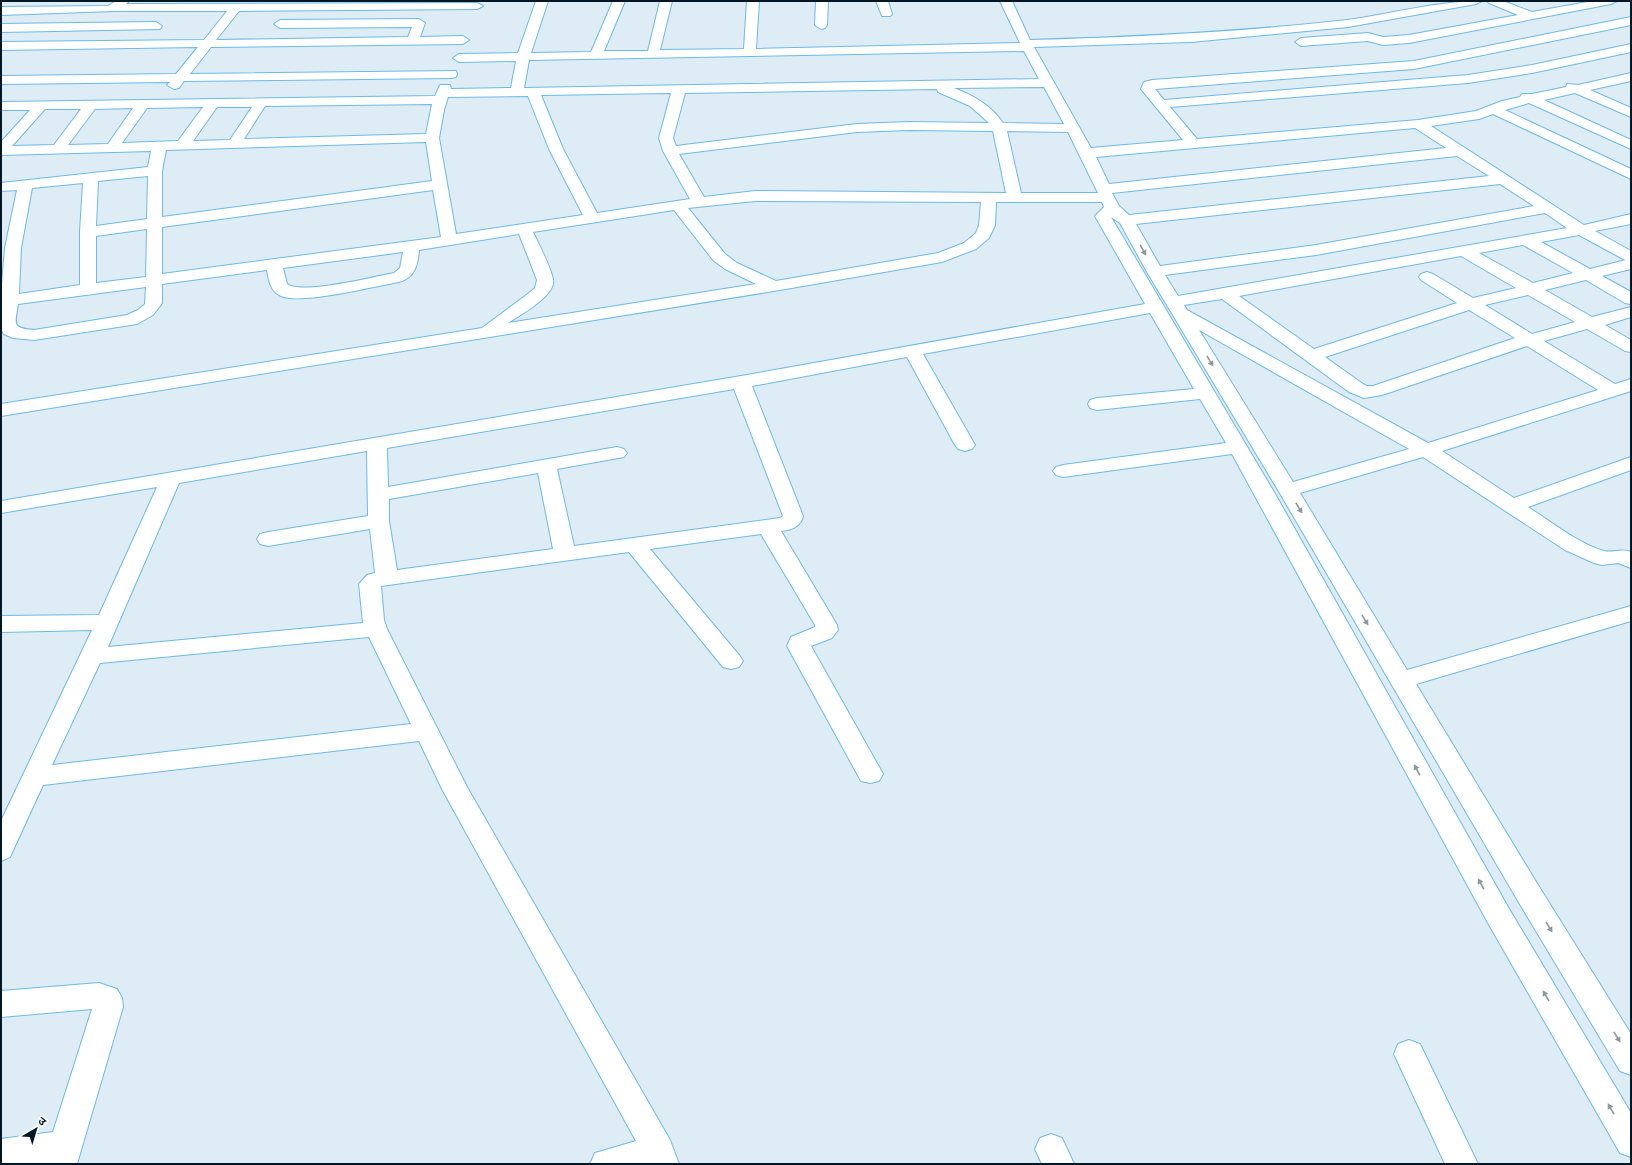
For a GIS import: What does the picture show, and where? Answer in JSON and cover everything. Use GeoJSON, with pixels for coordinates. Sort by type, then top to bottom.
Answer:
{"type":"FeatureCollection","features":[{"type":"Feature","properties":{"kind":"street"},"geometry":{"type":"LineString","coordinates":[[517,92],[524,56],[542,1]]}},
{"type":"Feature","properties":{"kind":"street"},"geometry":{"type":"LineString","coordinates":[[596,55],[619,1]]}},
{"type":"Feature","properties":{"kind":"street"},"geometry":{"type":"LineString","coordinates":[[653,54],[666,1]]}},
{"type":"Feature","properties":{"kind":"street"},"geometry":{"type":"LineString","coordinates":[[750,53],[753,1]]}},
{"type":"Feature","properties":{"kind":"street"},"geometry":{"type":"LineString","coordinates":[[821,25],[822,1]]}},
{"type":"Feature","properties":{"kind":"street"},"geometry":{"type":"LineString","coordinates":[[882,1],[886,14]]}},
{"type":"Feature","properties":{"kind":"street"},"geometry":{"type":"LineString","coordinates":[[1006,1],[1027,45],[1074,128],[1113,204],[1155,272],[1205,393],[1283,528],[1496,912],[1631,1142]]}},
{"type":"Feature","properties":{"kind":"street"},"geometry":{"type":"LineString","coordinates":[[1434,1],[1575,60],[1628,80]]}},
{"type":"Feature","properties":{"kind":"street"},"geometry":{"type":"LineString","coordinates":[[458,58],[750,53],[1143,41],[1225,35],[1348,22],[1406,14],[1476,1]]}},
{"type":"Feature","properties":{"kind":"street"},"geometry":{"type":"LineString","coordinates":[[1493,1],[1631,56]]}},
{"type":"Feature","properties":{"kind":"street"},"geometry":{"type":"LineString","coordinates":[[1551,1],[1631,32]]}},
{"type":"Feature","properties":{"kind":"street"},"geometry":{"type":"LineString","coordinates":[[1291,43],[1368,36],[1383,41],[1408,39],[1611,1],[1624,6]]}},
{"type":"Feature","properties":{"kind":"street"},"geometry":{"type":"LineString","coordinates":[[1,11],[81,10],[119,5],[170,8],[244,6],[292,8],[478,3],[442,97],[432,138],[449,239]]}},
{"type":"Feature","properties":{"kind":"street"},"geometry":{"type":"LineString","coordinates":[[1386,4],[1576,89],[1628,110]]}},
{"type":"Feature","properties":{"kind":"street"},"geometry":{"type":"LineString","coordinates":[[158,104],[206,43],[244,6]]}},
{"type":"Feature","properties":{"kind":"street"},"geometry":{"type":"LineString","coordinates":[[359,23],[367,7]]}},
{"type":"Feature","properties":{"kind":"street"},"geometry":{"type":"LineString","coordinates":[[130,55],[170,8]]}},
{"type":"Feature","properties":{"kind":"street"},"geometry":{"type":"LineString","coordinates":[[259,53],[292,8]]}},
{"type":"Feature","properties":{"kind":"street"},"geometry":{"type":"LineString","coordinates":[[45,45],[81,10]]}},
{"type":"Feature","properties":{"kind":"street"},"geometry":{"type":"LineString","coordinates":[[1193,143],[1148,89],[1149,85],[1414,65],[1631,21]]}},
{"type":"Feature","properties":{"kind":"street"},"geometry":{"type":"LineString","coordinates":[[332,41],[341,23]]}},
{"type":"Feature","properties":{"kind":"street"},"geometry":{"type":"LineString","coordinates":[[280,24],[419,23],[413,40]]}},
{"type":"Feature","properties":{"kind":"street"},"geometry":{"type":"LineString","coordinates":[[1,28],[156,26]]}},
{"type":"Feature","properties":{"kind":"street"},"geometry":{"type":"LineString","coordinates":[[1225,35],[1238,46]]}},
{"type":"Feature","properties":{"kind":"street"},"geometry":{"type":"LineString","coordinates":[[1408,39],[1487,76],[1531,99],[1629,143]]}},
{"type":"Feature","properties":{"kind":"street"},"geometry":{"type":"LineString","coordinates":[[1,46],[463,40]]}},
{"type":"Feature","properties":{"kind":"street"},"geometry":{"type":"LineString","coordinates":[[1,151],[41,99],[94,44]]}},
{"type":"Feature","properties":{"kind":"street"},"geometry":{"type":"LineString","coordinates":[[1161,104],[1395,86],[1487,76],[1532,69],[1631,48]]}},
{"type":"Feature","properties":{"kind":"street"},"geometry":{"type":"LineString","coordinates":[[109,78],[120,66]]}},
{"type":"Feature","properties":{"kind":"street"},"geometry":{"type":"LineString","coordinates":[[1,80],[451,74]]}},
{"type":"Feature","properties":{"kind":"street"},"geometry":{"type":"LineString","coordinates":[[234,144],[267,103],[293,76]]}},
{"type":"Feature","properties":{"kind":"street"},"geometry":{"type":"LineString","coordinates":[[1087,153],[1418,124],[1469,117],[1531,99],[1628,80]]}},
{"type":"Feature","properties":{"kind":"street"},"geometry":{"type":"LineString","coordinates":[[1,106],[41,99],[92,105],[212,104],[442,97],[533,91],[1049,83]]}},
{"type":"Feature","properties":{"kind":"street"},"geometry":{"type":"LineString","coordinates":[[930,85],[966,96],[982,106],[994,118],[999,128],[1015,198]]}},
{"type":"Feature","properties":{"kind":"street"},"geometry":{"type":"LineString","coordinates":[[679,89],[666,138],[670,151],[699,202]]}},
{"type":"Feature","properties":{"kind":"street"},"geometry":{"type":"LineString","coordinates":[[533,91],[556,149],[592,218]]}},
{"type":"Feature","properties":{"kind":"street"},"geometry":{"type":"LineString","coordinates":[[182,146],[212,104]]}},
{"type":"Feature","properties":{"kind":"street"},"geometry":{"type":"LineString","coordinates":[[58,149],[92,105]]}},
{"type":"Feature","properties":{"kind":"street"},"geometry":{"type":"LineString","coordinates":[[111,149],[142,105]]}},
{"type":"Feature","properties":{"kind":"street"},"geometry":{"type":"LineString","coordinates":[[1493,109],[1631,175]]}},
{"type":"Feature","properties":{"kind":"street"},"geometry":{"type":"LineString","coordinates":[[1535,129],[1574,119],[1628,110]]}},
{"type":"Feature","properties":{"kind":"street"},"geometry":{"type":"LineString","coordinates":[[1418,124],[1581,230],[1631,257]]}},
{"type":"Feature","properties":{"kind":"street"},"geometry":{"type":"LineString","coordinates":[[670,151],[857,128],[909,126],[1074,128]]}},
{"type":"Feature","properties":{"kind":"street"},"geometry":{"type":"LineString","coordinates":[[1,151],[111,149],[432,138]]}},
{"type":"Feature","properties":{"kind":"street"},"geometry":{"type":"LineString","coordinates":[[1585,153],[1629,143]]}},
{"type":"Feature","properties":{"kind":"street"},"geometry":{"type":"LineString","coordinates":[[25,185],[7,248],[5,300],[6,323],[10,330],[19,334],[34,335],[131,320],[143,315],[151,309],[154,303],[154,171],[159,147]]}},
{"type":"Feature","properties":{"kind":"street"},"geometry":{"type":"LineString","coordinates":[[1460,151],[1113,204],[1103,216],[1170,308],[1288,490],[1631,1061]]}},
{"type":"Feature","properties":{"kind":"street"},"geometry":{"type":"LineString","coordinates":[[1,187],[154,171]]}},
{"type":"Feature","properties":{"kind":"street"},"geometry":{"type":"LineString","coordinates":[[88,289],[88,232],[91,178]]}},
{"type":"Feature","properties":{"kind":"street"},"geometry":{"type":"LineString","coordinates":[[5,300],[410,246],[699,202],[776,195],[1015,198],[1113,204],[1503,179]]}},
{"type":"Feature","properties":{"kind":"street"},"geometry":{"type":"LineString","coordinates":[[88,232],[439,185]]}},
{"type":"Feature","properties":{"kind":"street"},"geometry":{"type":"LineString","coordinates":[[1,410],[774,286],[942,257],[970,246],[982,235],[987,225],[989,198]]}},
{"type":"Feature","properties":{"kind":"street"},"geometry":{"type":"LineString","coordinates":[[678,206],[719,257],[731,266],[774,286]]}},
{"type":"Feature","properties":{"kind":"street"},"geometry":{"type":"LineString","coordinates":[[1155,272],[1316,250],[1549,208]]}},
{"type":"Feature","properties":{"kind":"street"},"geometry":{"type":"LineString","coordinates":[[1,507],[1170,308],[1226,294],[1581,230],[1631,219]]}},
{"type":"Feature","properties":{"kind":"street"},"geometry":{"type":"LineString","coordinates":[[484,332],[535,297],[543,289],[545,280],[524,228]]}},
{"type":"Feature","properties":{"kind":"street"},"geometry":{"type":"LineString","coordinates":[[1526,240],[1631,299]]}},
{"type":"Feature","properties":{"kind":"street"},"geometry":{"type":"LineString","coordinates":[[274,264],[279,286],[288,292],[312,293],[399,277],[405,274],[410,266],[410,246]]}},
{"type":"Feature","properties":{"kind":"street"},"geometry":{"type":"LineString","coordinates":[[1464,250],[1631,347]]}},
{"type":"Feature","properties":{"kind":"street"},"geometry":{"type":"LineString","coordinates":[[1311,356],[1470,304],[1631,264]]}},
{"type":"Feature","properties":{"kind":"street"},"geometry":{"type":"LineString","coordinates":[[1427,277],[1613,391]]}},
{"type":"Feature","properties":{"kind":"street"},"geometry":{"type":"LineString","coordinates":[[1226,294],[1356,388],[1364,392],[1375,391],[1528,340],[1631,312]]}},
{"type":"Feature","properties":{"kind":"street"},"geometry":{"type":"LineString","coordinates":[[1170,308],[1426,450],[1554,534],[1594,555],[1608,558],[1622,556],[1631,561]]}},
{"type":"Feature","properties":{"kind":"street"},"geometry":{"type":"LineString","coordinates":[[913,352],[965,445]]}},
{"type":"Feature","properties":{"kind":"street"},"geometry":{"type":"LineString","coordinates":[[606,1164],[661,1158],[455,789],[376,629],[373,620],[370,584],[375,580],[785,524],[792,520],[793,516],[741,382]]}},
{"type":"Feature","properties":{"kind":"street"},"geometry":{"type":"LineString","coordinates":[[1288,490],[1426,450],[1631,385]]}},
{"type":"Feature","properties":{"kind":"street"},"geometry":{"type":"LineString","coordinates":[[1097,404],[1205,393]]}},
{"type":"Feature","properties":{"kind":"street"},"geometry":{"type":"LineString","coordinates":[[377,444],[379,521],[387,579]]}},
{"type":"Feature","properties":{"kind":"street"},"geometry":{"type":"LineString","coordinates":[[1062,471],[1236,448]]}},
{"type":"Feature","properties":{"kind":"street"},"geometry":{"type":"LineString","coordinates":[[379,495],[617,454]]}},
{"type":"Feature","properties":{"kind":"street"},"geometry":{"type":"LineString","coordinates":[[1511,506],[1631,463]]}},
{"type":"Feature","properties":{"kind":"street"},"geometry":{"type":"LineString","coordinates":[[547,467],[565,553]]}},
{"type":"Feature","properties":{"kind":"street"},"geometry":{"type":"LineString","coordinates":[[1,850],[92,656],[171,478]]}},
{"type":"Feature","properties":{"kind":"street"},"geometry":{"type":"LineString","coordinates":[[268,539],[379,521]]}},
{"type":"Feature","properties":{"kind":"street"},"geometry":{"type":"LineString","coordinates":[[767,526],[826,625],[826,630],[822,634],[802,640],[799,642],[799,646],[870,774]]}},
{"type":"Feature","properties":{"kind":"street"},"geometry":{"type":"LineString","coordinates":[[634,544],[731,661]]}},
{"type":"Feature","properties":{"kind":"street"},"geometry":{"type":"LineString","coordinates":[[1401,680],[1631,613]]}},
{"type":"Feature","properties":{"kind":"street"},"geometry":{"type":"LineString","coordinates":[[1,624],[107,622]]}},
{"type":"Feature","properties":{"kind":"street"},"geometry":{"type":"LineString","coordinates":[[92,656],[376,629]]}},
{"type":"Feature","properties":{"kind":"street"},"geometry":{"type":"LineString","coordinates":[[34,777],[426,731]]}},
{"type":"Feature","properties":{"kind":"street"},"geometry":{"type":"LineString","coordinates":[[1,1004],[99,996],[107,998],[108,1007],[63,1155],[1,1154]]}},
{"type":"Feature","properties":{"kind":"street"},"geometry":{"type":"LineString","coordinates":[[1409,1054],[1462,1164]]}}]}
